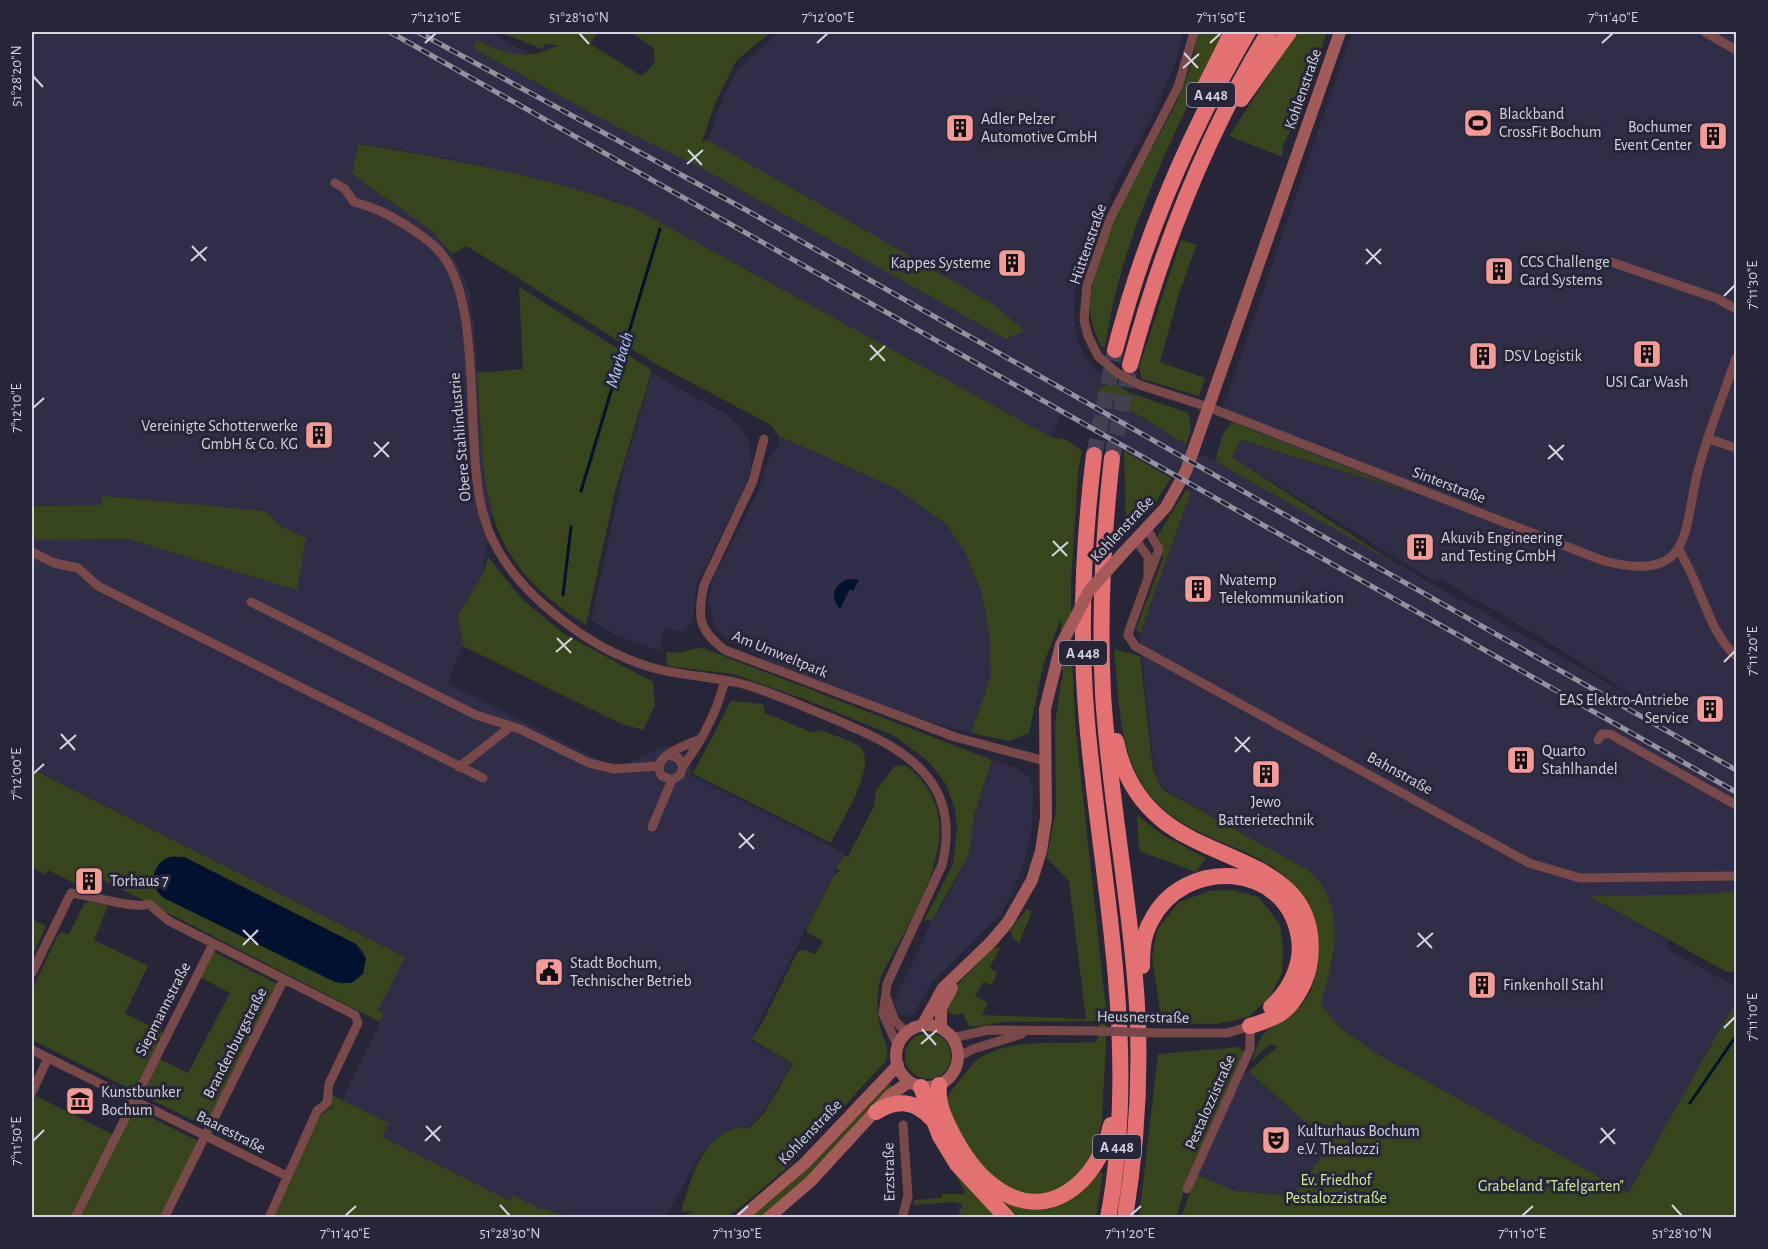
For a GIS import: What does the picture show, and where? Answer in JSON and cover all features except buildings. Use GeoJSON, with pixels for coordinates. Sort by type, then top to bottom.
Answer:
{"type":"FeatureCollection","features":[{"type":"Feature","properties":{"kind":"highway"},"geometry":{"type":"LineString","coordinates":[[1179,162],[1198,99],[1232,32]]}},
{"type":"Feature","properties":{"kind":"highway","name":"A 448"},"geometry":{"type":"LineString","coordinates":[[1115,350],[1143,253],[1179,162],[1211,96],[1248,32]]}},
{"type":"Feature","properties":{"kind":"highway","name":"A 448"},"geometry":{"type":"LineString","coordinates":[[1130,365],[1165,250],[1210,141],[1269,32]]}},
{"type":"Feature","properties":{"kind":"highway"},"geometry":{"type":"LineString","coordinates":[[1210,141],[1289,32]]}},
{"type":"Feature","properties":{"kind":"highway","name":"A 448"},"geometry":{"type":"LineString","coordinates":[[1094,455],[1084,553],[1084,671],[1092,772],[1116,961],[1121,1077],[1118,1131],[1108,1218]]}},
{"type":"Feature","properties":{"kind":"highway","name":"A 448"},"geometry":{"type":"LineString","coordinates":[[1112,458],[1103,553],[1101,638],[1103,693],[1136,979],[1138,1038],[1135,1143],[1125,1218]]}},
{"type":"Feature","properties":{"kind":"highway"},"geometry":{"type":"LineString","coordinates":[[1103,693],[1112,710],[1119,755],[1125,772],[1153,812],[1182,834],[1278,880],[1292,894],[1307,919],[1312,942],[1309,968],[1304,982],[1280,1014],[1250,1026]]}},
{"type":"Feature","properties":{"kind":"highway"},"geometry":{"type":"LineString","coordinates":[[1138,1038],[1143,946],[1151,921],[1177,890],[1204,877],[1220,875],[1258,883],[1272,892],[1286,905],[1298,932],[1300,946],[1296,972],[1281,996],[1250,1026]]}},
{"type":"Feature","properties":{"kind":"highway"},"geometry":{"type":"LineString","coordinates":[[939,1085],[937,1096],[943,1114],[959,1146],[977,1171],[1008,1195],[1027,1201],[1045,1201],[1077,1188],[1098,1164],[1110,1130],[1121,1077]]}},
{"type":"Feature","properties":{"kind":"highway"},"geometry":{"type":"LineString","coordinates":[[915,1084],[957,1164],[1007,1218]]}},
{"type":"Feature","properties":{"kind":"highway"},"geometry":{"type":"LineString","coordinates":[[876,1112],[893,1104],[908,1102],[920,1107],[933,1120]]}},
{"type":"Feature","properties":{"kind":"street","name":"Hüttenstraße"},"geometry":{"type":"LineString","coordinates":[[1194,32],[1178,87],[1110,219],[1087,285],[1084,320],[1093,347],[1104,363],[1117,373],[1140,385],[1208,407]]}},
{"type":"Feature","properties":{"kind":"street","name":"Kohlenstraße"},"geometry":{"type":"LineString","coordinates":[[922,1026],[939,993],[1003,928],[1032,880],[1041,851],[1046,818],[1045,709],[1061,645],[1089,591],[1166,507],[1186,471],[1341,32]]}},
{"type":"Feature","properties":{"kind":"street"},"geometry":{"type":"LineString","coordinates":[[1705,32],[1737,50]]}},
{"type":"Feature","properties":{"kind":"street","name":"Obere Stahlindustrie"},"geometry":{"type":"LineString","coordinates":[[335,183],[345,189],[354,202],[378,208],[425,238],[441,253],[453,272],[465,317],[477,481],[483,516],[501,557],[514,576],[566,623],[612,650],[651,667],[725,680],[760,690],[810,709],[892,747],[915,762],[929,776],[942,798],[948,827],[942,865],[889,976],[885,992],[883,1014],[898,1047]]}},
{"type":"Feature","properties":{"kind":"street"},"geometry":{"type":"LineString","coordinates":[[1577,264],[1611,262],[1716,298],[1737,309]]}},
{"type":"Feature","properties":{"kind":"street"},"geometry":{"type":"LineString","coordinates":[[1737,358],[1698,468],[1685,540],[1678,549],[1689,564],[1720,636],[1737,656]]}},
{"type":"Feature","properties":{"kind":"street","name":"Sinterstraße"},"geometry":{"type":"LineString","coordinates":[[1208,407],[1604,561],[1641,567],[1662,561],[1678,549]]}},
{"type":"Feature","properties":{"kind":"street","name":"Am Umweltpark"},"geometry":{"type":"LineString","coordinates":[[764,439],[753,481],[704,585],[701,598],[702,625],[708,638],[725,650],[886,713],[989,747],[1045,761]]}},
{"type":"Feature","properties":{"kind":"street"},"geometry":{"type":"LineString","coordinates":[[1709,439],[1737,448]]}},
{"type":"Feature","properties":{"kind":"street","name":"Bahnstraße"},"geometry":{"type":"LineString","coordinates":[[1147,530],[1159,549],[1130,628],[1130,641],[1136,646],[1529,863],[1546,870],[1580,879],[1737,876]]}},
{"type":"Feature","properties":{"kind":"street"},"geometry":{"type":"LineString","coordinates":[[1136,540],[1148,557],[1148,578]]}},
{"type":"Feature","properties":{"kind":"street"},"geometry":{"type":"LineString","coordinates":[[32,552],[54,563],[78,568],[98,586],[483,778]]}},
{"type":"Feature","properties":{"kind":"street"},"geometry":{"type":"LineString","coordinates":[[251,602],[476,715],[509,728],[520,729],[603,768],[658,766]]}},
{"type":"Feature","properties":{"kind":"street"},"geometry":{"type":"LineString","coordinates":[[652,827],[672,780],[680,775],[720,700],[725,680]]}},
{"type":"Feature","properties":{"kind":"street"},"geometry":{"type":"LineString","coordinates":[[459,767],[509,728]]}},
{"type":"Feature","properties":{"kind":"street"},"geometry":{"type":"LineString","coordinates":[[1598,740],[1602,734],[1610,734],[1737,806]]}},
{"type":"Feature","properties":{"kind":"street"},"geometry":{"type":"LineString","coordinates":[[672,780],[662,776],[658,766],[660,761],[700,739]]}},
{"type":"Feature","properties":{"kind":"street"},"geometry":{"type":"LineString","coordinates":[[669,755],[678,758],[683,766]]}},
{"type":"Feature","properties":{"kind":"street"},"geometry":{"type":"LineString","coordinates":[[32,973],[71,893],[100,897],[136,907],[149,904],[160,916],[355,1015],[358,1019],[329,1084],[327,1103],[317,1111],[269,1218]]}},
{"type":"Feature","properties":{"kind":"street","name":"Siepmannstraße"},"geometry":{"type":"LineString","coordinates":[[75,1218],[213,944]]}},
{"type":"Feature","properties":{"kind":"street","name":"Kohlenstraße"},"geometry":{"type":"LineString","coordinates":[[941,1028],[939,1016],[943,1001],[964,969]]}},
{"type":"Feature","properties":{"kind":"street","name":"Brandenburgstraße"},"geometry":{"type":"LineString","coordinates":[[165,1218],[284,979]]}},
{"type":"Feature","properties":{"kind":"street"},"geometry":{"type":"LineString","coordinates":[[885,992],[895,1022],[907,1033]]}},
{"type":"Feature","properties":{"kind":"street"},"geometry":{"type":"LineString","coordinates":[[922,1026],[941,1028],[952,1038],[958,1057],[953,1074],[939,1085],[915,1084],[897,1065],[898,1047],[907,1033],[922,1026]]}},
{"type":"Feature","properties":{"kind":"street","name":"Heusnerstraße"},"geometry":{"type":"LineString","coordinates":[[952,1038],[988,1029],[1228,1033],[1250,1026]]}},
{"type":"Feature","properties":{"kind":"street","name":"Pestalozzistraße"},"geometry":{"type":"LineString","coordinates":[[1187,1189],[1250,1049],[1250,1026]]}},
{"type":"Feature","properties":{"kind":"street","name":"Heusnerstraße"},"geometry":{"type":"LineString","coordinates":[[958,1057],[994,1041],[1033,1031]]}},
{"type":"Feature","properties":{"kind":"street","name":"Baarestraße"},"geometry":{"type":"LineString","coordinates":[[32,1050],[287,1176]]}},
{"type":"Feature","properties":{"kind":"street"},"geometry":{"type":"LineString","coordinates":[[32,1092],[48,1058]]}},
{"type":"Feature","properties":{"kind":"street","name":"Kohlenstraße"},"geometry":{"type":"LineString","coordinates":[[741,1218],[805,1163],[897,1065]]}},
{"type":"Feature","properties":{"kind":"street","name":"Kohlenstraße"},"geometry":{"type":"LineString","coordinates":[[768,1218],[811,1181],[897,1088],[915,1084]]}},
{"type":"Feature","properties":{"kind":"street","name":"Erzstraße"},"geometry":{"type":"LineString","coordinates":[[902,1218],[908,1196],[903,1125]]}},
{"type":"Feature","properties":{"kind":"shaded area"},"geometry":{"type":"Polygon","coordinates":[[[32,32],[488,32],[796,191],[708,140],[724,95],[737,71],[779,32],[1176,32],[1183,34],[1176,62],[1153,114],[1116,183],[1092,239],[1075,291],[1074,317],[1078,343],[1092,367],[1112,382],[1097,390],[1186,444],[1185,448],[1200,456],[1203,454],[1650,707],[1560,649],[1439,578],[1436,582],[1232,457],[1240,440],[1412,493],[1220,417],[1352,32],[1736,32],[1736,890],[1714,894],[1590,896],[1668,941],[1665,948],[1732,984],[1736,992],[1736,1001],[1628,1194],[1374,1052],[1337,1025],[1320,1003],[1334,957],[1333,914],[1317,878],[1308,870],[1162,788],[1154,768],[1139,637],[1192,488],[1061,415],[1051,437],[636,209],[609,199],[458,160],[360,144],[352,174],[432,231],[452,254],[469,289],[474,325],[484,475],[492,518],[482,576],[458,614],[463,646],[447,683],[605,763],[627,763],[665,747],[677,748],[690,762],[691,775],[844,853],[750,1040],[792,1064],[763,1112],[748,1127],[730,1129],[703,1151],[666,1217],[566,1217],[545,1208],[543,1210],[513,1195],[510,1202],[381,1137],[388,1123],[342,1100],[384,1015],[378,1012],[405,957],[32,769],[32,540],[128,539],[297,590],[282,527],[266,511],[103,496],[102,505],[32,506],[32,32]]]}},
{"type":"Feature","properties":{"kind":"shaded area"},"geometry":{"type":"Polygon","coordinates":[[[652,373],[729,416],[748,439],[751,453],[751,469],[741,495],[696,586],[693,620],[690,626],[683,631],[673,631],[666,627],[661,640],[662,652],[617,636],[591,620],[625,465],[652,373]]]}},
{"type":"Feature","properties":{"kind":"shaded area"},"geometry":{"type":"Polygon","coordinates":[[[779,436],[899,490],[946,524],[965,552],[982,594],[989,632],[991,676],[971,733],[929,722],[774,664],[726,639],[714,625],[708,598],[715,574],[759,490],[768,460],[779,444],[779,436]]]}},
{"type":"Feature","properties":{"kind":"shaded area"},"geometry":{"type":"Polygon","coordinates":[[[993,760],[1017,768],[1028,776],[1033,786],[1032,827],[1022,869],[1002,913],[930,984],[913,1015],[899,1015],[894,1002],[932,920],[944,903],[970,852],[974,817],[993,760]]]}},
{"type":"Feature","properties":{"kind":"shaded area"},"geometry":{"type":"Polygon","coordinates":[[[1249,1071],[1330,1144],[1293,1196],[1236,1191],[1197,1175],[1242,1073],[1249,1071]]]}},
{"type":"Feature","properties":{"kind":"green space"},"geometry":{"type":"Polygon","coordinates":[[[500,32],[598,32],[590,44],[642,76],[655,62],[654,49],[631,32],[771,32],[737,60],[716,101],[702,141],[708,140],[993,304],[1025,331],[1006,339],[702,168],[621,129],[473,48],[477,40],[508,53],[527,55],[559,45],[546,44],[542,49],[500,32]]]}},
{"type":"Feature","properties":{"kind":"green space"},"geometry":{"type":"Polygon","coordinates":[[[1198,32],[1224,32],[1152,185],[1123,266],[1112,306],[1105,347],[1101,346],[1092,324],[1090,302],[1101,252],[1122,202],[1177,100],[1191,62],[1198,32]]]}},
{"type":"Feature","properties":{"kind":"green space"},"geometry":{"type":"Polygon","coordinates":[[[1297,32],[1327,32],[1296,122],[1283,144],[1282,157],[1229,136],[1297,32]]]}},
{"type":"Feature","properties":{"kind":"green space"},"geometry":{"type":"Polygon","coordinates":[[[359,144],[534,178],[636,209],[1051,437],[1067,440],[1082,451],[1078,472],[1071,583],[1071,645],[1076,732],[1107,1019],[1102,1122],[1092,1155],[1079,1175],[1058,1191],[1026,1195],[999,1185],[967,1150],[944,1102],[971,1066],[991,1052],[1006,1047],[1036,1043],[1097,1042],[1099,1021],[1003,1022],[972,1027],[968,1025],[963,1013],[954,1015],[944,1011],[958,984],[992,948],[1000,948],[990,967],[997,973],[992,985],[983,982],[975,996],[988,1003],[982,1015],[1086,1019],[1069,881],[1047,858],[1056,809],[1055,724],[1062,676],[1063,680],[1061,618],[1044,663],[1029,733],[1009,741],[971,733],[991,676],[989,632],[982,594],[965,552],[946,524],[899,490],[779,436],[771,425],[654,363],[467,246],[452,254],[432,231],[352,174],[359,144]]]}},
{"type":"Feature","properties":{"kind":"green space"},"geometry":{"type":"Polygon","coordinates":[[[1181,240],[1197,245],[1180,290],[1160,362],[1205,378],[1199,396],[1142,379],[1139,367],[1181,240]]]}},
{"type":"Feature","properties":{"kind":"green space"},"geometry":{"type":"Polygon","coordinates":[[[519,287],[652,370],[615,492],[586,625],[550,599],[523,573],[505,545],[493,517],[486,486],[477,373],[523,369],[519,287]]]}},
{"type":"Feature","properties":{"kind":"green space"},"geometry":{"type":"Polygon","coordinates":[[[1113,382],[1130,393],[1189,413],[1191,430],[1186,444],[1097,390],[1113,382]]]}},
{"type":"Feature","properties":{"kind":"green space"},"geometry":{"type":"Polygon","coordinates":[[[1232,422],[1413,493],[1241,440],[1232,457],[1398,565],[1215,461],[1223,434],[1232,422]]]}},
{"type":"Feature","properties":{"kind":"green space"},"geometry":{"type":"Polygon","coordinates":[[[1124,451],[1171,478],[1152,508],[1126,534],[1124,451]]]}},
{"type":"Feature","properties":{"kind":"green space"},"geometry":{"type":"Polygon","coordinates":[[[1186,490],[1191,491],[1140,634],[1136,629],[1163,558],[1158,535],[1186,490]]]}},
{"type":"Feature","properties":{"kind":"green space"},"geometry":{"type":"Polygon","coordinates":[[[103,496],[266,511],[282,527],[306,538],[297,590],[128,539],[32,540],[32,506],[101,505],[103,496]]]}},
{"type":"Feature","properties":{"kind":"green space"},"geometry":{"type":"Polygon","coordinates":[[[488,557],[522,599],[564,634],[653,682],[655,705],[643,730],[619,723],[463,646],[458,614],[482,576],[488,557]]]}},
{"type":"Feature","properties":{"kind":"green space"},"geometry":{"type":"Polygon","coordinates":[[[703,648],[992,760],[974,816],[970,852],[933,919],[924,921],[953,864],[957,828],[955,809],[946,784],[929,762],[895,736],[809,701],[733,674],[667,666],[666,652],[703,648]]]}},
{"type":"Feature","properties":{"kind":"green space"},"geometry":{"type":"Polygon","coordinates":[[[1114,649],[1140,656],[1153,769],[1162,789],[1308,870],[1318,880],[1332,909],[1334,925],[1333,956],[1321,1003],[1337,1025],[1374,1052],[1628,1193],[1736,1001],[1736,1217],[1181,1217],[1197,1175],[1236,1191],[1293,1196],[1330,1145],[1249,1071],[1278,1046],[1270,1044],[1252,1061],[1262,1036],[1272,1026],[1301,1006],[1311,990],[1318,962],[1318,942],[1304,899],[1283,875],[1265,862],[1183,823],[1164,810],[1148,793],[1138,777],[1125,743],[1114,649]]]}},
{"type":"Feature","properties":{"kind":"green space"},"geometry":{"type":"Polygon","coordinates":[[[731,701],[763,704],[765,713],[813,733],[820,730],[859,746],[864,754],[865,765],[862,779],[831,843],[693,774],[731,701]]]}},
{"type":"Feature","properties":{"kind":"green space"},"geometry":{"type":"Polygon","coordinates":[[[905,765],[927,788],[938,813],[939,840],[933,868],[922,897],[881,977],[878,1012],[887,1050],[886,1061],[789,1166],[742,1206],[727,1217],[678,1217],[696,1211],[681,1212],[692,1177],[703,1154],[719,1136],[732,1129],[749,1128],[764,1113],[793,1064],[751,1039],[761,1025],[798,951],[804,950],[815,954],[823,941],[807,933],[807,927],[834,875],[840,871],[836,868],[844,855],[848,857],[874,806],[876,791],[895,766],[905,765]]]}},
{"type":"Feature","properties":{"kind":"green space"},"geometry":{"type":"Polygon","coordinates":[[[32,769],[405,957],[378,1011],[384,1015],[380,1022],[84,870],[76,884],[48,870],[46,875],[32,867],[32,769]],[[174,856],[164,859],[340,984],[355,981],[364,952],[356,944],[184,857],[174,856]]]}},
{"type":"Feature","properties":{"kind":"green space"},"geometry":{"type":"Polygon","coordinates":[[[1137,815],[1163,835],[1206,858],[1196,872],[1139,851],[1137,815]]]}},
{"type":"Feature","properties":{"kind":"green space"},"geometry":{"type":"Polygon","coordinates":[[[1232,890],[1259,897],[1280,925],[1283,946],[1282,973],[1269,998],[1248,1017],[1217,1024],[1162,1023],[1152,958],[1157,930],[1179,902],[1210,891],[1232,890]]]}},
{"type":"Feature","properties":{"kind":"green space"},"geometry":{"type":"Polygon","coordinates":[[[1736,890],[1736,971],[1727,972],[1589,896],[1714,894],[1736,890]]]}},
{"type":"Feature","properties":{"kind":"green space"},"geometry":{"type":"Polygon","coordinates":[[[89,901],[108,906],[94,940],[148,966],[125,1013],[164,1033],[134,1091],[32,1040],[32,989],[58,935],[61,932],[69,934],[84,904],[89,901]]]}},
{"type":"Feature","properties":{"kind":"green space"},"geometry":{"type":"Polygon","coordinates":[[[1026,910],[1032,911],[1019,944],[1013,938],[1010,930],[1026,910]]]}},
{"type":"Feature","properties":{"kind":"green space"},"geometry":{"type":"Polygon","coordinates":[[[32,919],[46,926],[32,957],[32,919]]]}},
{"type":"Feature","properties":{"kind":"green space"},"geometry":{"type":"Polygon","coordinates":[[[212,951],[277,984],[206,1127],[140,1094],[158,1058],[188,1073],[230,993],[199,977],[212,951]]]}},
{"type":"Feature","properties":{"kind":"green space"},"geometry":{"type":"Polygon","coordinates":[[[928,1033],[944,1040],[951,1056],[944,1072],[928,1079],[912,1072],[905,1056],[912,1040],[928,1033]]]}},
{"type":"Feature","properties":{"kind":"green space"},"geometry":{"type":"Polygon","coordinates":[[[1239,1047],[1245,1053],[1183,1194],[1177,1217],[1139,1218],[1158,1054],[1239,1047]]]}},
{"type":"Feature","properties":{"kind":"green space"},"geometry":{"type":"Polygon","coordinates":[[[889,1083],[892,1087],[809,1177],[761,1217],[749,1218],[889,1083]]]}},
{"type":"Feature","properties":{"kind":"green space"},"geometry":{"type":"Polygon","coordinates":[[[32,1094],[114,1135],[73,1217],[32,1217],[32,1094]]]}},
{"type":"Feature","properties":{"kind":"green space"},"geometry":{"type":"Polygon","coordinates":[[[330,1094],[389,1123],[382,1137],[510,1201],[513,1195],[543,1210],[544,1208],[566,1217],[274,1218],[320,1115],[332,1107],[330,1094]]]}},
{"type":"Feature","properties":{"kind":"green space"},"geometry":{"type":"Polygon","coordinates":[[[134,1109],[200,1142],[161,1217],[79,1218],[134,1109]]]}},
{"type":"Feature","properties":{"kind":"green space"},"geometry":{"type":"Polygon","coordinates":[[[947,1159],[999,1217],[957,1217],[963,1205],[955,1202],[914,1205],[914,1200],[942,1198],[942,1194],[966,1194],[947,1159]]]}},
{"type":"Feature","properties":{"kind":"green space"},"geometry":{"type":"Polygon","coordinates":[[[1100,1172],[1103,1173],[1096,1217],[1015,1217],[1000,1200],[1030,1208],[1056,1206],[1078,1194],[1100,1172]]]}},
{"type":"Feature","properties":{"kind":"water"},"geometry":{"type":"Polygon","coordinates":[[[848,579],[859,580],[853,591],[850,589],[840,609],[835,600],[835,591],[839,584],[848,579]]]}},
{"type":"Feature","properties":{"kind":"water"},"geometry":{"type":"Polygon","coordinates":[[[169,857],[184,857],[356,944],[366,958],[363,974],[351,983],[335,982],[164,898],[156,888],[154,876],[158,865],[169,857]]]}},
{"type":"Feature","properties":{"kind":"waterway","name":"Marbach"},"geometry":{"type":"LineString","coordinates":[[581,491],[660,229]]}},
{"type":"Feature","properties":{"kind":"waterway","name":"Marbach"},"geometry":{"type":"LineString","coordinates":[[563,595],[571,527]]}},
{"type":"Feature","properties":{"kind":"waterway"},"geometry":{"type":"LineString","coordinates":[[1690,1103],[1736,1036]]}},
{"type":"Feature","properties":{"kind":"tunnel"},"geometry":{"type":"LineString","coordinates":[[1094,455],[1115,350]]}},
{"type":"Feature","properties":{"kind":"tunnel"},"geometry":{"type":"LineString","coordinates":[[1112,458],[1130,365]]}},
{"type":"Feature","properties":{"kind":"railway"},"geometry":{"type":"LineString","coordinates":[[390,32],[1736,792]]}},
{"type":"Feature","properties":{"kind":"railway"},"geometry":{"type":"LineString","coordinates":[[418,32],[746,210],[1736,770]]}},
{"type":"Feature","properties":{"kind":"place","name":"Blackband CrossFit Bochum"},"geometry":{"type":"Point","coordinates":[1478,123]}},
{"type":"Feature","properties":{"kind":"place","name":"Adler Pelzer Automotive GmbH"},"geometry":{"type":"Point","coordinates":[960,128]}},
{"type":"Feature","properties":{"kind":"place","name":"Bochumer Event Center"},"geometry":{"type":"Point","coordinates":[1713,136]}},
{"type":"Feature","properties":{"kind":"place","name":"Kappes Systeme"},"geometry":{"type":"Point","coordinates":[1012,263]}},
{"type":"Feature","properties":{"kind":"place","name":"CCS Challenge Card Systems"},"geometry":{"type":"Point","coordinates":[1499,271]}},
{"type":"Feature","properties":{"kind":"place","name":"USI Car Wash"},"geometry":{"type":"Point","coordinates":[1647,354]}},
{"type":"Feature","properties":{"kind":"place","name":"DSV Logistik"},"geometry":{"type":"Point","coordinates":[1483,356]}},
{"type":"Feature","properties":{"kind":"place","name":"Vereinigte Schotterwerke GmbH & Co. KG"},"geometry":{"type":"Point","coordinates":[319,435]}},
{"type":"Feature","properties":{"kind":"place","name":"Akuvib Engineering and Testing GmbH"},"geometry":{"type":"Point","coordinates":[1420,547]}},
{"type":"Feature","properties":{"kind":"place","name":"Nvatemp Telekommunikation"},"geometry":{"type":"Point","coordinates":[1198,589]}},
{"type":"Feature","properties":{"kind":"place","name":"EAS Elektro-Antriebe Service"},"geometry":{"type":"Point","coordinates":[1710,709]}},
{"type":"Feature","properties":{"kind":"place","name":"Quarto Stahlhandel"},"geometry":{"type":"Point","coordinates":[1521,760]}},
{"type":"Feature","properties":{"kind":"place","name":"Jewo Batterietechnik"},"geometry":{"type":"Point","coordinates":[1266,774]}},
{"type":"Feature","properties":{"kind":"place","name":"Torhaus 7"},"geometry":{"type":"Point","coordinates":[89,881]}},
{"type":"Feature","properties":{"kind":"place","name":"Stadt Bochum, Technischer Betrieb"},"geometry":{"type":"Point","coordinates":[549,972]}},
{"type":"Feature","properties":{"kind":"place","name":"Finkenholl Stahl"},"geometry":{"type":"Point","coordinates":[1482,985]}},
{"type":"Feature","properties":{"kind":"place","name":"Kunstbunker Bochum"},"geometry":{"type":"Point","coordinates":[80,1101]}},
{"type":"Feature","properties":{"kind":"place","name":"Kulturhaus Bochum e.V. Thealozzi"},"geometry":{"type":"Point","coordinates":[1276,1140]}},
{"type":"Feature","properties":{"kind":"park label","name":"Grabeland \"Tafelgarten\""},"geometry":{"type":"Point","coordinates":[1551,1186]}},
{"type":"Feature","properties":{"kind":"park label","name":"Ev. Friedhof Pestalozzistraße"},"geometry":{"type":"Point","coordinates":[1336,1189]}}]}
